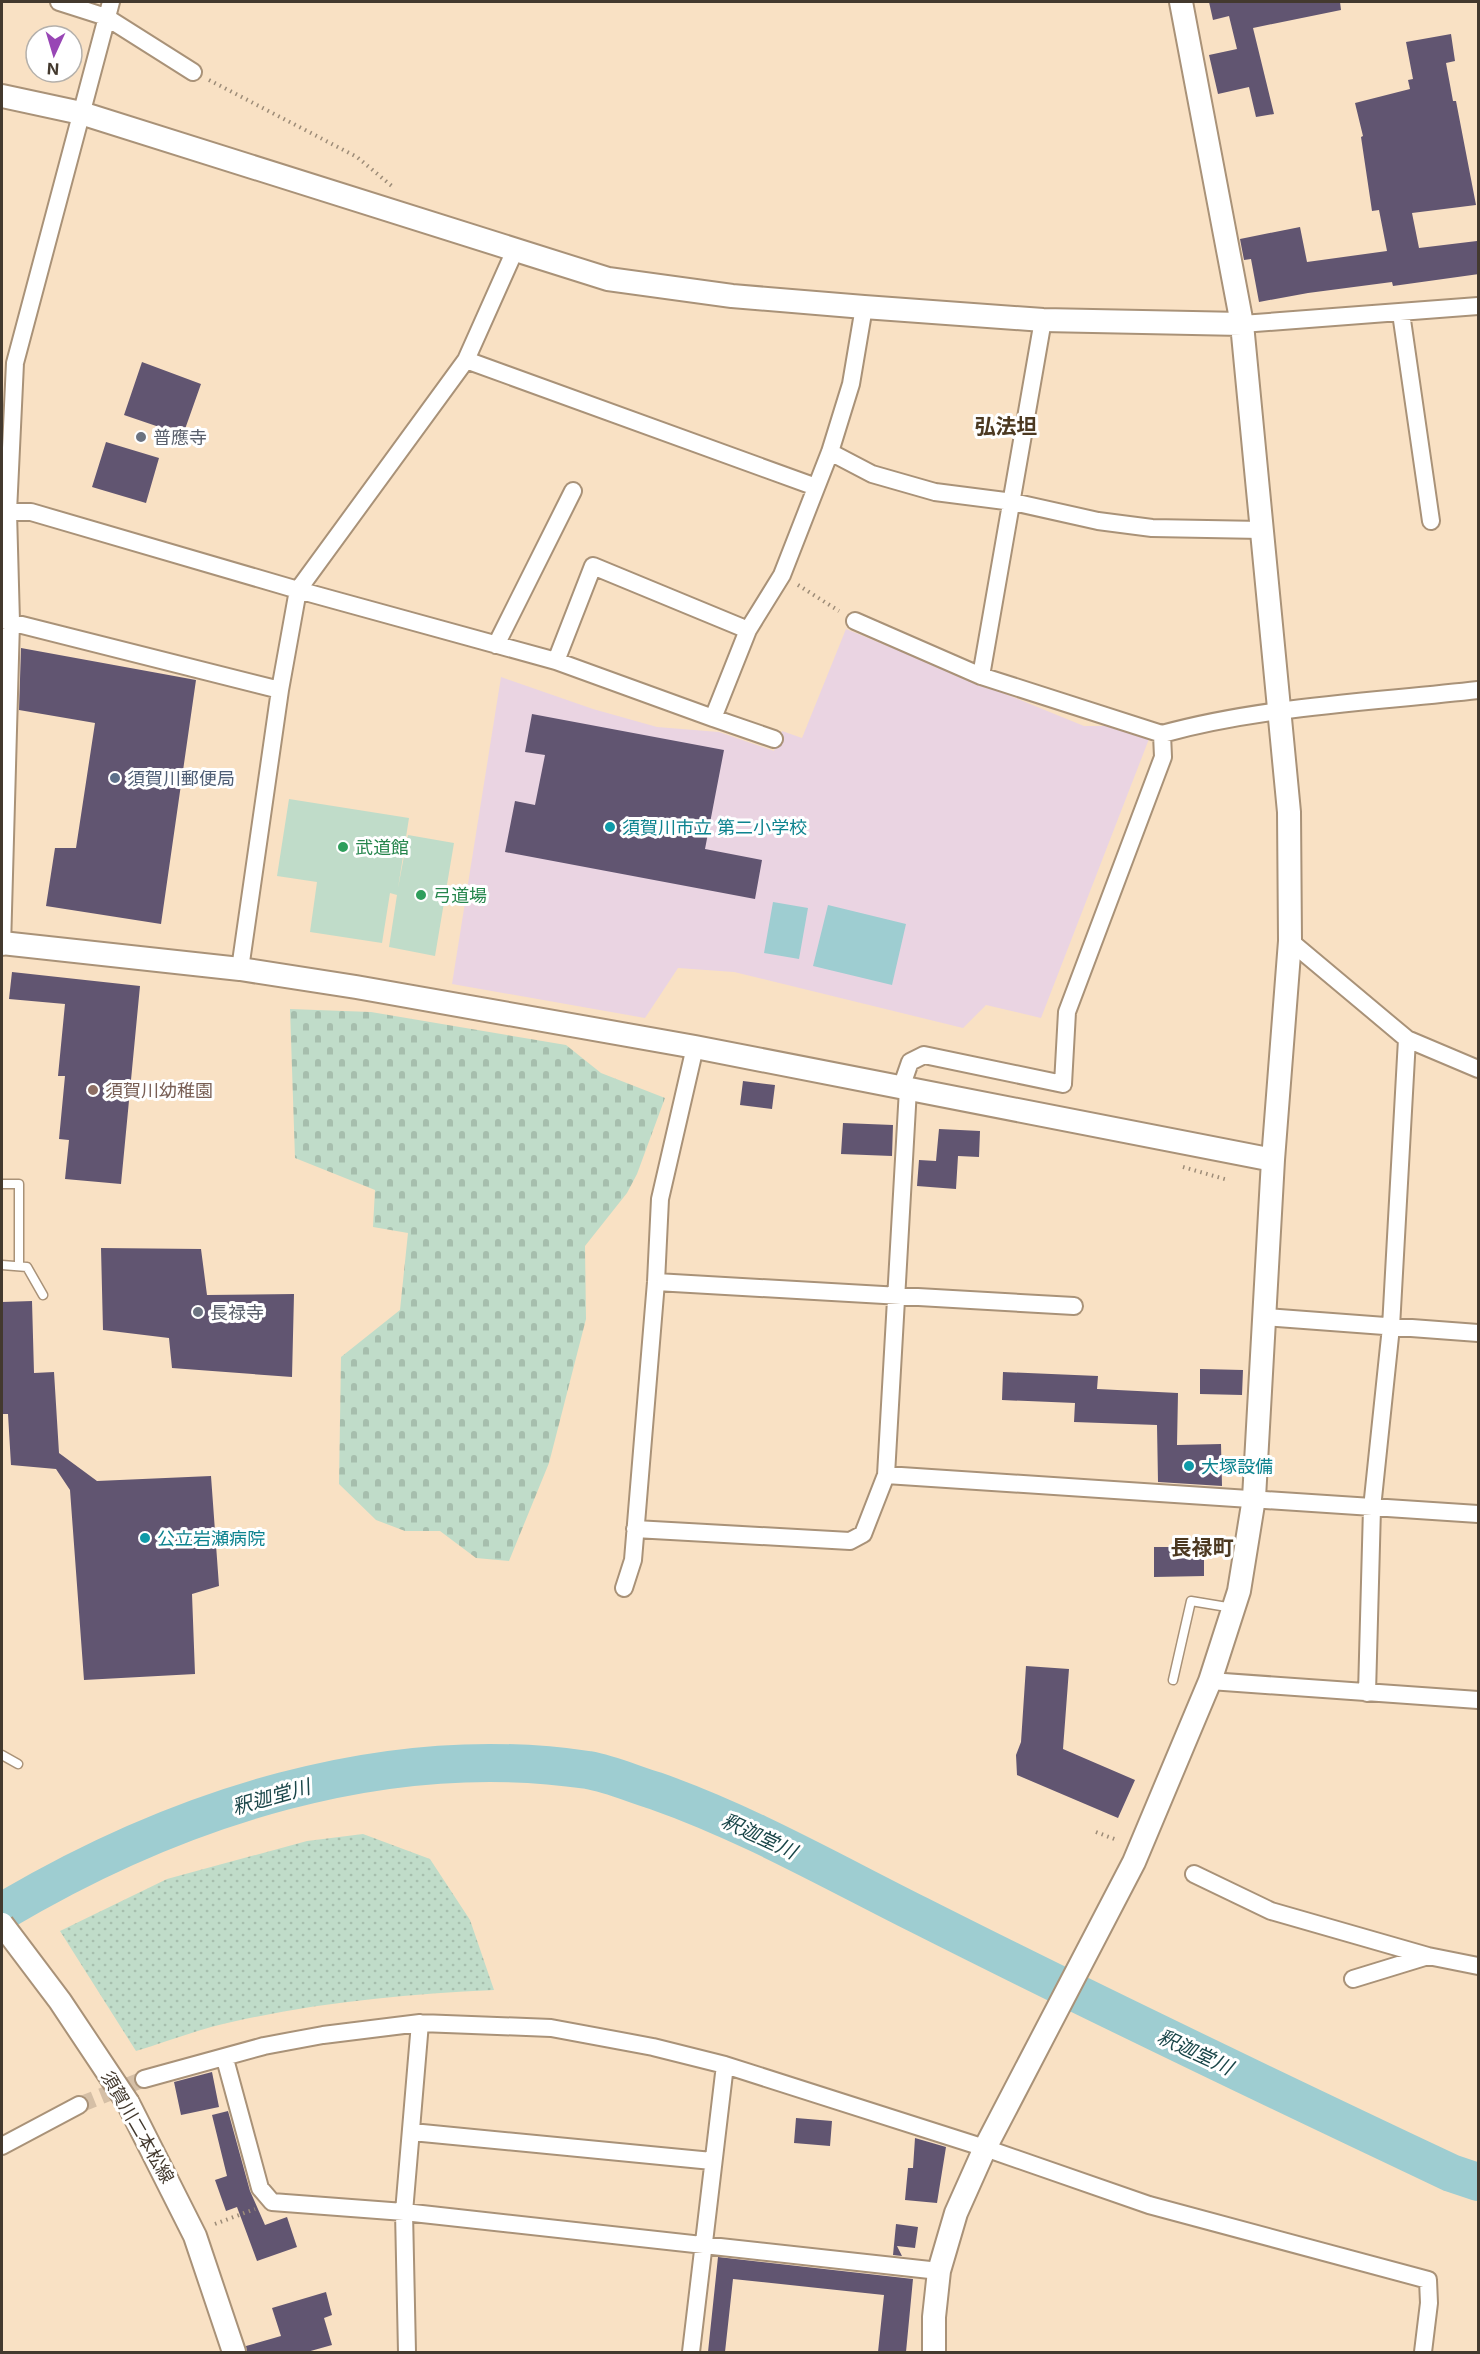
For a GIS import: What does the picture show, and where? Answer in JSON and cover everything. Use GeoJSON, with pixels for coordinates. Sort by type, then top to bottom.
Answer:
{"type":"FeatureCollection","features":[{"type":"Feature","properties":{"kind":"street"},"geometry":{"type":"LineString","coordinates":[[59,2],[109,9],[193,72]]}},
{"type":"Feature","properties":{"kind":"street"},"geometry":{"type":"LineString","coordinates":[[934,2352],[939,2271],[956,2213],[985,2148],[1134,1862],[1210,1681],[1239,1591],[1254,1498],[1273,1160],[1290,941],[1289,812],[1242,324],[1181,2]]}},
{"type":"Feature","properties":{"kind":"street"},"geometry":{"type":"LineString","coordinates":[[109,9],[8,362],[2,944],[240,969],[695,1047],[1273,1160]]}},
{"type":"Feature","properties":{"kind":"street"},"geometry":{"type":"LineString","coordinates":[[2,96],[81,113],[516,248],[608,279],[732,296],[1043,320],[1242,324],[1479,306]]}},
{"type":"Feature","properties":{"kind":"street"},"geometry":{"type":"LineString","coordinates":[[240,969],[280,690],[298,590],[466,360],[516,248]]}},
{"type":"Feature","properties":{"kind":"street"},"geometry":{"type":"LineString","coordinates":[[713,718],[748,630],[782,575],[830,452],[851,384],[864,307]]}},
{"type":"Feature","properties":{"kind":"street"},"geometry":{"type":"LineString","coordinates":[[1401,313],[1431,520]]}},
{"type":"Feature","properties":{"kind":"street"},"geometry":{"type":"LineString","coordinates":[[981,676],[1043,320]]}},
{"type":"Feature","properties":{"kind":"street"},"geometry":{"type":"LineString","coordinates":[[466,360],[816,487]]}},
{"type":"Feature","properties":{"kind":"street"},"geometry":{"type":"LineString","coordinates":[[830,452],[872,474],[925,489],[1013,502],[1098,521],[1152,528],[1262,530]]}},
{"type":"Feature","properties":{"kind":"street"},"geometry":{"type":"LineString","coordinates":[[496,645],[573,491]]}},
{"type":"Feature","properties":{"kind":"street"},"geometry":{"type":"LineString","coordinates":[[8,512],[31,512],[298,590],[556,661],[774,739]]}},
{"type":"Feature","properties":{"kind":"street"},"geometry":{"type":"LineString","coordinates":[[556,661],[593,566],[748,630]]}},
{"type":"Feature","properties":{"kind":"street"},"geometry":{"type":"LineString","coordinates":[[6,621],[280,690]]}},
{"type":"Feature","properties":{"kind":"street"},"geometry":{"type":"LineString","coordinates":[[855,621],[981,676],[1162,734],[1192,726],[1280,712],[1479,690]]}},
{"type":"Feature","properties":{"kind":"street"},"geometry":{"type":"LineString","coordinates":[[635,1529],[850,1541],[863,1534],[886,1475],[904,1088],[910,1062],[924,1055],[1063,1084],[1067,1012],[1163,757],[1162,734]]}},
{"type":"Feature","properties":{"kind":"street"},"geometry":{"type":"LineString","coordinates":[[1290,941],[1407,1040],[1479,1070]]}},
{"type":"Feature","properties":{"kind":"street"},"geometry":{"type":"LineString","coordinates":[[1367,1693],[1372,1508],[1391,1327],[1407,1040]]}},
{"type":"Feature","properties":{"kind":"street"},"geometry":{"type":"LineString","coordinates":[[624,1588],[633,1560],[656,1282],[660,1199],[695,1047]]}},
{"type":"Feature","properties":{"kind":"street"},"geometry":{"type":"LineString","coordinates":[[656,1282],[1074,1305]]}},
{"type":"Feature","properties":{"kind":"street"},"geometry":{"type":"LineString","coordinates":[[1265,1317],[1479,1333]]}},
{"type":"Feature","properties":{"kind":"street"},"geometry":{"type":"LineString","coordinates":[[886,1475],[1479,1514]]}},
{"type":"Feature","properties":{"kind":"street"},"geometry":{"type":"LineString","coordinates":[[1210,1681],[1479,1700]]}},
{"type":"Feature","properties":{"kind":"street"},"geometry":{"type":"LineString","coordinates":[[1194,1874],[1271,1911],[1428,1956],[1479,1966]]}},
{"type":"Feature","properties":{"kind":"street","name":"須賀川二本松線"},"geometry":{"type":"LineString","coordinates":[[2,1924],[60,2001],[128,2103],[195,2236],[234,2352]]}},
{"type":"Feature","properties":{"kind":"street"},"geometry":{"type":"LineString","coordinates":[[1353,1979],[1428,1956]]}},
{"type":"Feature","properties":{"kind":"street"},"geometry":{"type":"LineString","coordinates":[[144,2079],[293,2040],[420,2023],[551,2028],[653,2047],[725,2064],[985,2148],[1149,2205],[1428,2280],[1430,2302],[1423,2352]]}},
{"type":"Feature","properties":{"kind":"street"},"geometry":{"type":"LineString","coordinates":[[407,2352],[404,2212],[420,2023]]}},
{"type":"Feature","properties":{"kind":"street"},"geometry":{"type":"LineString","coordinates":[[225,2059],[260,2188],[273,2202],[404,2212],[939,2271]]}},
{"type":"Feature","properties":{"kind":"street"},"geometry":{"type":"LineString","coordinates":[[692,2352],[712,2161],[725,2064]]}},
{"type":"Feature","properties":{"kind":"street"},"geometry":{"type":"LineString","coordinates":[[2,2146],[79,2105]]}},
{"type":"Feature","properties":{"kind":"street"},"geometry":{"type":"LineString","coordinates":[[412,2132],[712,2161]]}},
{"type":"Feature","properties":{"kind":"lane"},"geometry":{"type":"LineString","coordinates":[[2,1184],[19,1184],[19,1266]]}},
{"type":"Feature","properties":{"kind":"lane"},"geometry":{"type":"LineString","coordinates":[[2,1265],[27,1267],[43,1295]]}},
{"type":"Feature","properties":{"kind":"lane"},"geometry":{"type":"LineString","coordinates":[[1173,1680],[1191,1601],[1234,1608]]}},
{"type":"Feature","properties":{"kind":"lane"},"geometry":{"type":"LineString","coordinates":[[2,1755],[18,1764]]}},
{"type":"Feature","properties":{"kind":"path"},"geometry":{"type":"LineString","coordinates":[[193,72],[357,157],[395,189],[404,213]]}},
{"type":"Feature","properties":{"kind":"path"},"geometry":{"type":"LineString","coordinates":[[782,575],[855,621]]}},
{"type":"Feature","properties":{"kind":"path"},"geometry":{"type":"LineString","coordinates":[[1172,1163],[1228,1180]]}},
{"type":"Feature","properties":{"kind":"path"},"geometry":{"type":"LineString","coordinates":[[1096,1832],[1118,1840]]}},
{"type":"Feature","properties":{"kind":"path"},"geometry":{"type":"LineString","coordinates":[[215,2224],[273,2202]]}},
{"type":"Feature","properties":{"kind":"shaded area"},"geometry":{"type":"Polygon","coordinates":[[[846,629],[1084,726],[1154,726],[1041,1018],[986,1005],[963,1028],[734,972],[678,968],[645,1018],[452,984],[501,677],[593,709],[657,727],[719,732],[774,751],[782,731],[802,738],[846,629]]]}},
{"type":"Feature","properties":{"kind":"green space"},"geometry":{"type":"Polygon","coordinates":[[[289,799],[409,818],[398,888],[408,835],[454,843],[435,956],[389,947],[397,895],[390,893],[382,943],[310,932],[317,882],[277,876],[289,799]]]}},
{"type":"Feature","properties":{"kind":"green space"},"geometry":{"type":"Polygon","coordinates":[[[290,1009],[371,1012],[566,1045],[601,1073],[665,1098],[637,1174],[627,1193],[585,1246],[586,1319],[549,1463],[509,1561],[476,1558],[440,1531],[405,1531],[376,1520],[339,1484],[341,1357],[400,1310],[408,1233],[373,1227],[375,1190],[295,1158],[290,1009]]]}},
{"type":"Feature","properties":{"kind":"green space"},"geometry":{"type":"Polygon","coordinates":[[[363,1834],[430,1859],[470,1920],[494,1990],[396,1997],[268,2014],[198,2031],[136,2051],[60,1931],[167,1879],[307,1841],[363,1834]]]}},
{"type":"Feature","properties":{"kind":"water"},"geometry":{"type":"Polygon","coordinates":[[[773,902],[808,908],[799,959],[764,953],[773,902]]]}},
{"type":"Feature","properties":{"kind":"water"},"geometry":{"type":"Polygon","coordinates":[[[828,905],[906,924],[892,985],[813,966],[828,905]]]}},
{"type":"Feature","properties":{"kind":"building"},"geometry":{"type":"Polygon","coordinates":[[[1209,2],[1340,2],[1341,10],[1253,28],[1274,114],[1256,117],[1249,87],[1218,94],[1209,55],[1237,49],[1229,16],[1213,20],[1209,2]]]}},
{"type":"Feature","properties":{"kind":"building"},"geometry":{"type":"Polygon","coordinates":[[[1451,34],[1455,61],[1446,63],[1453,101],[1456,101],[1476,205],[1412,213],[1419,248],[1477,241],[1479,274],[1393,286],[1392,282],[1259,302],[1251,259],[1244,260],[1240,239],[1300,227],[1307,262],[1387,251],[1379,210],[1372,211],[1361,137],[1363,136],[1355,103],[1410,89],[1408,80],[1413,79],[1406,42],[1451,34]]]}},
{"type":"Feature","properties":{"kind":"building"},"geometry":{"type":"Polygon","coordinates":[[[142,362],[201,384],[184,432],[169,427],[168,430],[124,415],[142,362]]]}},
{"type":"Feature","properties":{"kind":"building"},"geometry":{"type":"Polygon","coordinates":[[[106,442],[159,458],[146,503],[92,487],[106,442]]]}},
{"type":"Feature","properties":{"kind":"building"},"geometry":{"type":"Polygon","coordinates":[[[21,648],[196,680],[161,924],[46,906],[55,848],[76,848],[95,723],[19,710],[21,648]]]}},
{"type":"Feature","properties":{"kind":"building","name":"須賀川市立 第二小学校"},"geometry":{"type":"Polygon","coordinates":[[[532,714],[724,750],[705,849],[762,860],[755,899],[505,852],[515,801],[535,805],[545,755],[525,752],[532,714]]]}},
{"type":"Feature","properties":{"kind":"building"},"geometry":{"type":"Polygon","coordinates":[[[12,972],[140,986],[121,1184],[65,1179],[69,1140],[59,1139],[65,1076],[58,1076],[65,1004],[9,999],[12,972]]]}},
{"type":"Feature","properties":{"kind":"building"},"geometry":{"type":"Polygon","coordinates":[[[743,1081],[775,1085],[772,1109],[740,1105],[743,1081]]]}},
{"type":"Feature","properties":{"kind":"building"},"geometry":{"type":"Polygon","coordinates":[[[843,1123],[893,1125],[892,1156],[841,1154],[843,1123]]]}},
{"type":"Feature","properties":{"kind":"building"},"geometry":{"type":"Polygon","coordinates":[[[939,1129],[980,1131],[979,1157],[958,1156],[956,1189],[917,1186],[919,1160],[936,1161],[939,1129]]]}},
{"type":"Feature","properties":{"kind":"building","name":"長禄寺"},"geometry":{"type":"Polygon","coordinates":[[[101,1248],[201,1249],[207,1295],[294,1294],[292,1377],[172,1368],[169,1338],[103,1330],[101,1248]]]}},
{"type":"Feature","properties":{"kind":"building","name":"公立岩瀬病院"},"geometry":{"type":"Polygon","coordinates":[[[32,1301],[34,1373],[54,1372],[59,1453],[97,1481],[211,1476],[219,1586],[192,1594],[195,1674],[84,1680],[70,1490],[56,1469],[11,1465],[8,1414],[2,1414],[2,1302],[32,1301]]]}},
{"type":"Feature","properties":{"kind":"building"},"geometry":{"type":"Polygon","coordinates":[[[1200,1369],[1243,1370],[1242,1395],[1200,1394],[1200,1369]]]}},
{"type":"Feature","properties":{"kind":"building"},"geometry":{"type":"Polygon","coordinates":[[[1003,1372],[1098,1376],[1097,1389],[1178,1393],[1177,1445],[1221,1444],[1222,1486],[1158,1482],[1157,1425],[1074,1422],[1075,1403],[1002,1400],[1003,1372]]]}},
{"type":"Feature","properties":{"kind":"building"},"geometry":{"type":"Polygon","coordinates":[[[1154,1547],[1204,1547],[1204,1576],[1154,1577],[1154,1547]]]}},
{"type":"Feature","properties":{"kind":"building"},"geometry":{"type":"Polygon","coordinates":[[[1026,1666],[1069,1669],[1063,1749],[1135,1780],[1118,1818],[1017,1775],[1016,1755],[1021,1742],[1026,1666]]]}},
{"type":"Feature","properties":{"kind":"building"},"geometry":{"type":"Polygon","coordinates":[[[212,2072],[219,2107],[181,2115],[174,2082],[212,2072]]]}},
{"type":"Feature","properties":{"kind":"building"},"geometry":{"type":"Polygon","coordinates":[[[228,2111],[250,2191],[265,2225],[287,2217],[297,2247],[257,2261],[237,2207],[226,2211],[215,2180],[227,2176],[212,2115],[228,2111]]]}},
{"type":"Feature","properties":{"kind":"building"},"geometry":{"type":"Polygon","coordinates":[[[796,2118],[832,2121],[830,2146],[794,2143],[796,2118]]]}},
{"type":"Feature","properties":{"kind":"building"},"geometry":{"type":"Polygon","coordinates":[[[915,2138],[946,2147],[937,2203],[905,2200],[908,2168],[913,2168],[915,2138]]]}},
{"type":"Feature","properties":{"kind":"building"},"geometry":{"type":"Polygon","coordinates":[[[896,2224],[918,2227],[915,2248],[897,2246],[902,2256],[893,2255],[896,2224]]]}},
{"type":"Feature","properties":{"kind":"building"},"geometry":{"type":"Polygon","coordinates":[[[718,2257],[913,2279],[906,2352],[878,2352],[884,2295],[733,2279],[725,2352],[708,2352],[718,2257]]]}},
{"type":"Feature","properties":{"kind":"building"},"geometry":{"type":"Polygon","coordinates":[[[326,2292],[332,2315],[324,2318],[332,2345],[307,2352],[247,2352],[246,2346],[281,2336],[272,2308],[326,2292]]]}},
{"type":"Feature","properties":{"kind":"waterway","name":"釈迦堂川"},"geometry":{"type":"LineString","coordinates":[[2,1912],[68,1875],[138,1842],[210,1814],[283,1791],[359,1775],[435,1765],[511,1763],[588,1770],[656,1791],[757,1833],[1184,2046],[1451,2173],[1478,2182]]}},
{"type":"Feature","properties":{"kind":"tunnel"},"geometry":{"type":"LineString","coordinates":[[79,2105],[144,2079]]}},
{"type":"Feature","properties":{"kind":"place","name":"普應寺"},"geometry":{"type":"Point","coordinates":[141,437]}},
{"type":"Feature","properties":{"kind":"place","name":"須賀川郵便局"},"geometry":{"type":"Point","coordinates":[115,778]}},
{"type":"Feature","properties":{"kind":"place","name":"須賀川市立 第二小学校"},"geometry":{"type":"Point","coordinates":[610,827]}},
{"type":"Feature","properties":{"kind":"place","name":"武道館"},"geometry":{"type":"Point","coordinates":[343,847]}},
{"type":"Feature","properties":{"kind":"place","name":"弓道場"},"geometry":{"type":"Point","coordinates":[421,895]}},
{"type":"Feature","properties":{"kind":"place","name":"須賀川幼稚園"},"geometry":{"type":"Point","coordinates":[93,1090]}},
{"type":"Feature","properties":{"kind":"place","name":"長禄寺"},"geometry":{"type":"Point","coordinates":[198,1312]}},
{"type":"Feature","properties":{"kind":"place","name":"大塚設備"},"geometry":{"type":"Point","coordinates":[1189,1466]}},
{"type":"Feature","properties":{"kind":"place","name":"公立岩瀬病院"},"geometry":{"type":"Point","coordinates":[145,1538]}},
{"type":"Feature","properties":{"kind":"district","name":"弘法坦"},"geometry":{"type":"Point","coordinates":[1006,426]}},
{"type":"Feature","properties":{"kind":"district","name":"長禄町"},"geometry":{"type":"Point","coordinates":[1202,1547]}}]}
